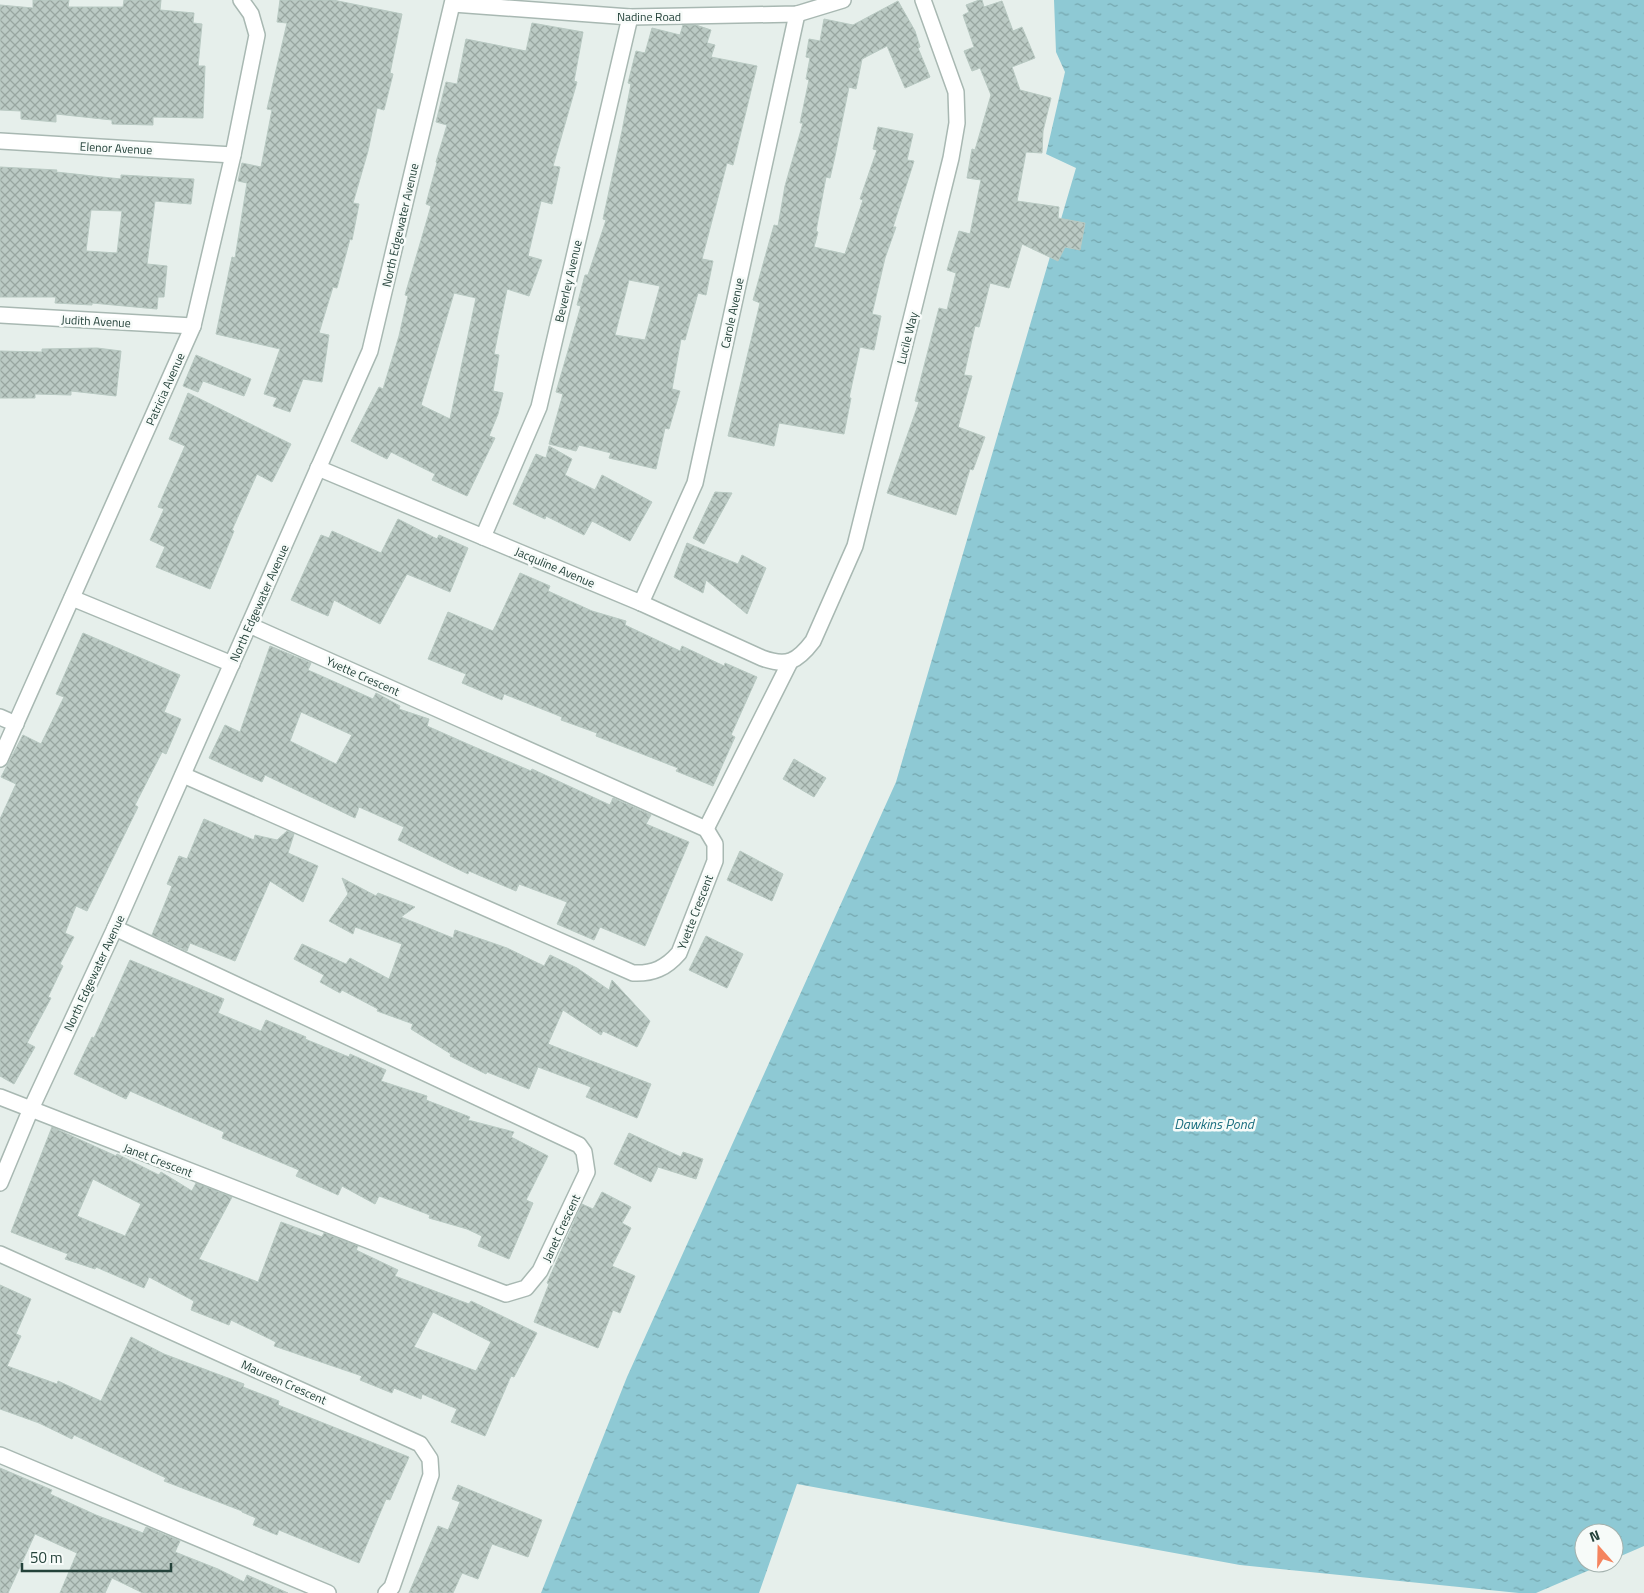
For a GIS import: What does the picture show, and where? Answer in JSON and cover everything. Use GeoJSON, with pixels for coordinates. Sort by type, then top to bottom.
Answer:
{"type":"FeatureCollection","features":[{"type":"Feature","properties":{"kind":"street","name":"Patricia Avenue"},"geometry":{"type":"LineString","coordinates":[[0,759],[193,326],[257,35],[252,14],[241,0]]}},
{"type":"Feature","properties":{"kind":"street","name":"Nadine Road"},"geometry":{"type":"LineString","coordinates":[[453,2],[630,17],[798,14],[843,0]]}},
{"type":"Feature","properties":{"kind":"street","name":"Lucile Way"},"geometry":{"type":"LineString","coordinates":[[790,662],[803,654],[813,641],[855,546],[951,158],[957,123],[956,92],[923,0]]}},
{"type":"Feature","properties":{"kind":"street","name":"North Edgewater Avenue"},"geometry":{"type":"LineString","coordinates":[[0,1183],[30,1111],[115,928],[370,350],[453,2]]}},
{"type":"Feature","properties":{"kind":"street","name":"Carole Avenue"},"geometry":{"type":"LineString","coordinates":[[641,603],[695,483],[798,14]]}},
{"type":"Feature","properties":{"kind":"street","name":"Beverley Avenue"},"geometry":{"type":"LineString","coordinates":[[483,537],[538,407],[630,17]]}},
{"type":"Feature","properties":{"kind":"street","name":"Elenor Avenue"},"geometry":{"type":"LineString","coordinates":[[0,141],[232,155]]}},
{"type":"Feature","properties":{"kind":"street","name":"Judith Avenue"},"geometry":{"type":"LineString","coordinates":[[0,315],[193,326]]}},
{"type":"Feature","properties":{"kind":"street","name":"Jacquline Avenue"},"geometry":{"type":"LineString","coordinates":[[318,468],[641,603],[762,658],[776,663],[790,662]]}},
{"type":"Feature","properties":{"kind":"street"},"geometry":{"type":"LineString","coordinates":[[72,598],[232,664]]}},
{"type":"Feature","properties":{"kind":"street","name":"Yvette Crescent"},"geometry":{"type":"LineString","coordinates":[[183,775],[633,973],[645,974],[656,971],[669,964],[679,954],[715,861],[715,844],[706,829],[249,625]]}},
{"type":"Feature","properties":{"kind":"street"},"geometry":{"type":"LineString","coordinates":[[706,829],[790,662]]}},
{"type":"Feature","properties":{"kind":"street"},"geometry":{"type":"LineString","coordinates":[[0,717],[16,724]]}},
{"type":"Feature","properties":{"kind":"street","name":"Janet Crescent"},"geometry":{"type":"LineString","coordinates":[[0,1097],[30,1111],[506,1294],[526,1288],[534,1279],[587,1172],[584,1152],[579,1145],[115,928]]}},
{"type":"Feature","properties":{"kind":"street","name":"Maureen Crescent"},"geometry":{"type":"LineString","coordinates":[[0,1254],[420,1444],[430,1459],[431,1475],[392,1587],[386,1593]]}},
{"type":"Feature","properties":{"kind":"street"},"geometry":{"type":"LineString","coordinates":[[0,1455],[328,1593]]}},
{"type":"Feature","properties":{"kind":"water","name":"Dawkins Pond"},"geometry":{"type":"Polygon","coordinates":[[[1054,0],[1644,0],[1644,1546],[1624,1555],[1624,1523],[1574,1523],[1574,1573],[1583,1573],[1536,1593],[1519,1593],[1240,1565],[797,1484],[759,1593],[541,1593],[627,1377],[896,782],[1076,168],[1046,154],[1065,72],[1056,52],[1054,0]]]}},
{"type":"Feature","properties":{"kind":"building"},"geometry":{"type":"Polygon","coordinates":[[[33,0],[69,0],[68,7],[123,7],[124,0],[161,0],[160,10],[194,13],[193,23],[202,24],[198,66],[205,66],[203,118],[153,117],[153,125],[112,124],[112,120],[56,114],[56,122],[21,119],[21,111],[0,110],[0,5],[33,8],[33,0]]]}},
{"type":"Feature","properties":{"kind":"building"},"geometry":{"type":"Polygon","coordinates":[[[280,0],[333,0],[402,14],[390,73],[393,74],[384,110],[377,108],[368,151],[353,203],[359,204],[352,240],[350,239],[337,288],[333,287],[319,333],[329,335],[322,382],[303,379],[290,412],[273,406],[277,398],[264,394],[280,349],[216,334],[232,257],[235,258],[247,183],[238,181],[242,163],[261,167],[272,110],[267,109],[287,23],[277,22],[280,0]]]}},
{"type":"Feature","properties":{"kind":"building"},"geometry":{"type":"Polygon","coordinates":[[[982,0],[984,7],[1002,1],[1013,31],[1022,27],[1035,58],[1012,67],[1020,90],[1051,98],[1043,131],[1042,153],[1026,152],[1017,201],[1059,207],[1058,218],[1085,223],[1080,250],[1065,247],[1058,261],[1022,244],[1009,288],[990,283],[979,327],[975,326],[964,375],[972,376],[958,427],[985,437],[973,470],[970,469],[956,515],[887,493],[919,402],[915,401],[939,308],[947,310],[956,273],[947,270],[959,231],[970,234],[981,180],[967,178],[972,149],[975,150],[991,95],[980,68],[972,71],[964,51],[974,47],[963,15],[969,12],[966,5],[982,0]]]}},
{"type":"Feature","properties":{"kind":"building"},"geometry":{"type":"Polygon","coordinates":[[[898,1],[915,31],[920,47],[918,48],[930,77],[905,88],[887,46],[862,59],[856,89],[849,87],[830,178],[826,177],[814,247],[845,254],[863,200],[860,199],[877,150],[873,149],[878,127],[913,134],[907,160],[914,161],[893,227],[896,227],[885,258],[872,314],[881,316],[874,350],[860,347],[849,398],[851,398],[844,434],[779,423],[774,446],[728,436],[760,303],[753,300],[774,225],[778,226],[785,186],[803,123],[800,123],[809,80],[806,79],[810,58],[806,57],[809,39],[820,41],[824,19],[853,25],[898,1]]]}},
{"type":"Feature","properties":{"kind":"building"},"geometry":{"type":"Polygon","coordinates":[[[532,23],[583,32],[574,81],[577,82],[553,166],[560,167],[552,204],[541,201],[528,256],[542,260],[529,296],[507,289],[494,354],[499,355],[493,391],[503,393],[498,414],[489,436],[495,438],[467,496],[432,480],[435,474],[391,452],[387,459],[351,441],[379,387],[383,389],[399,336],[408,296],[405,295],[431,206],[426,204],[447,125],[436,122],[446,82],[457,84],[466,39],[526,51],[532,23]],[[454,293],[421,405],[450,419],[476,298],[454,293]]]}},
{"type":"Feature","properties":{"kind":"building"},"geometry":{"type":"Polygon","coordinates":[[[683,25],[696,25],[711,30],[707,43],[715,45],[711,57],[757,66],[733,165],[727,163],[702,259],[713,261],[706,295],[698,293],[685,340],[681,339],[672,389],[680,391],[669,429],[665,428],[656,469],[609,458],[611,453],[579,445],[576,451],[549,444],[563,394],[556,392],[581,306],[577,305],[585,275],[588,275],[606,220],[603,219],[631,84],[628,83],[636,51],[645,53],[652,28],[680,35],[683,25]],[[629,280],[615,335],[645,340],[660,286],[629,280]]]}},
{"type":"Feature","properties":{"kind":"building"},"geometry":{"type":"Polygon","coordinates":[[[0,167],[57,170],[56,172],[121,179],[121,175],[194,179],[191,204],[155,201],[147,264],[167,266],[164,297],[158,297],[157,309],[92,303],[92,305],[55,303],[56,297],[0,297],[0,167]],[[91,210],[86,251],[117,253],[122,211],[91,210]]]}},
{"type":"Feature","properties":{"kind":"building"},"geometry":{"type":"Polygon","coordinates":[[[97,348],[121,351],[116,396],[71,391],[71,395],[35,394],[35,398],[0,398],[0,351],[42,352],[42,349],[97,348]]]}},
{"type":"Feature","properties":{"kind":"building"},"geometry":{"type":"Polygon","coordinates":[[[196,355],[251,379],[244,396],[203,381],[198,392],[183,386],[196,355]]]}},
{"type":"Feature","properties":{"kind":"building"},"geometry":{"type":"Polygon","coordinates":[[[188,393],[291,444],[272,482],[257,474],[232,530],[234,531],[210,589],[156,567],[165,547],[150,540],[164,509],[158,507],[185,446],[169,439],[188,393]]]}},
{"type":"Feature","properties":{"kind":"building"},"geometry":{"type":"Polygon","coordinates":[[[549,446],[572,459],[565,475],[595,490],[602,475],[652,502],[630,541],[592,521],[584,535],[546,516],[545,519],[513,504],[536,454],[546,458],[549,446]]]}},
{"type":"Feature","properties":{"kind":"building"},"geometry":{"type":"Polygon","coordinates":[[[715,492],[732,493],[704,544],[693,538],[715,492]]]}},
{"type":"Feature","properties":{"kind":"building"},"geometry":{"type":"Polygon","coordinates":[[[398,519],[437,539],[439,535],[468,548],[450,592],[407,574],[380,624],[334,600],[328,616],[291,600],[321,535],[329,538],[332,531],[381,553],[398,519]]]}},
{"type":"Feature","properties":{"kind":"building"},"geometry":{"type":"Polygon","coordinates":[[[687,543],[738,564],[742,555],[766,568],[747,614],[706,580],[703,593],[674,577],[687,543]]]}},
{"type":"Feature","properties":{"kind":"building"},"geometry":{"type":"Polygon","coordinates":[[[520,573],[550,586],[548,591],[592,611],[626,621],[625,625],[680,651],[682,646],[724,666],[725,663],[757,677],[731,735],[735,737],[713,786],[676,771],[678,768],[596,736],[597,733],[561,720],[562,717],[504,694],[502,700],[462,683],[466,674],[428,659],[448,612],[493,631],[520,573]]]}},
{"type":"Feature","properties":{"kind":"building"},"geometry":{"type":"Polygon","coordinates":[[[83,633],[180,675],[164,712],[181,719],[166,754],[162,752],[135,805],[138,807],[87,911],[76,906],[65,933],[74,937],[60,964],[63,966],[48,997],[51,998],[27,1043],[35,1047],[14,1084],[0,1076],[0,819],[16,784],[1,777],[23,735],[41,744],[64,697],[56,694],[83,633]]]}},
{"type":"Feature","properties":{"kind":"building"},"geometry":{"type":"Polygon","coordinates":[[[270,646],[311,663],[308,670],[373,699],[376,693],[400,706],[399,709],[429,719],[427,726],[531,771],[532,769],[610,805],[613,798],[651,815],[646,824],[689,842],[645,946],[600,927],[594,940],[557,924],[567,902],[519,884],[516,891],[469,871],[468,874],[398,840],[404,827],[359,807],[355,818],[265,775],[262,782],[209,758],[225,725],[240,732],[270,646]],[[301,712],[290,741],[336,764],[352,735],[301,712]]]}},
{"type":"Feature","properties":{"kind":"building"},"geometry":{"type":"Polygon","coordinates":[[[794,759],[826,778],[814,797],[783,779],[794,759]]]}},
{"type":"Feature","properties":{"kind":"building"},"geometry":{"type":"Polygon","coordinates":[[[204,819],[254,840],[255,835],[277,840],[287,831],[294,834],[288,853],[318,866],[303,902],[270,881],[235,961],[190,943],[187,951],[152,935],[172,886],[167,884],[179,856],[187,859],[204,819]]]}},
{"type":"Feature","properties":{"kind":"building"},"geometry":{"type":"Polygon","coordinates":[[[740,851],[783,874],[772,901],[727,880],[740,851]]]}},
{"type":"Feature","properties":{"kind":"building"},"geometry":{"type":"Polygon","coordinates":[[[342,878],[376,896],[378,893],[415,907],[401,917],[453,938],[455,930],[507,948],[544,966],[550,955],[577,968],[609,990],[612,980],[650,1021],[637,1047],[603,1031],[601,1035],[563,1010],[548,1044],[651,1084],[637,1118],[586,1097],[591,1087],[538,1067],[529,1089],[487,1072],[486,1074],[450,1056],[451,1054],[411,1029],[413,1024],[377,1011],[378,1009],[342,990],[340,993],[320,982],[324,975],[294,959],[302,944],[346,964],[350,958],[389,979],[402,944],[355,927],[353,934],[329,921],[348,894],[342,878]]]}},
{"type":"Feature","properties":{"kind":"building"},"geometry":{"type":"Polygon","coordinates":[[[706,936],[743,954],[727,988],[689,970],[706,936]]]}},
{"type":"Feature","properties":{"kind":"building"},"geometry":{"type":"Polygon","coordinates":[[[130,960],[224,999],[218,1013],[261,1031],[266,1020],[349,1057],[350,1054],[386,1070],[381,1081],[427,1096],[426,1100],[470,1117],[468,1120],[514,1132],[511,1137],[548,1156],[526,1200],[533,1203],[509,1259],[478,1246],[482,1236],[467,1229],[429,1218],[430,1215],[379,1196],[375,1204],[342,1186],[338,1195],[296,1176],[299,1170],[222,1138],[224,1132],[130,1091],[126,1099],[74,1074],[92,1037],[94,1038],[130,960]]]}},
{"type":"Feature","properties":{"kind":"building"},"geometry":{"type":"Polygon","coordinates":[[[52,1127],[116,1156],[117,1154],[159,1175],[161,1172],[192,1191],[196,1183],[232,1197],[199,1259],[258,1282],[281,1222],[322,1237],[324,1233],[358,1246],[356,1250],[398,1270],[395,1276],[469,1304],[471,1301],[537,1333],[514,1377],[511,1376],[485,1436],[451,1422],[457,1409],[422,1394],[421,1399],[394,1388],[392,1393],[360,1380],[362,1376],[274,1346],[276,1342],[231,1320],[229,1325],[191,1310],[194,1301],[149,1277],[144,1288],[96,1267],[95,1269],[65,1259],[68,1254],[11,1232],[52,1127]],[[93,1179],[77,1216],[125,1236],[141,1204],[93,1179]],[[433,1312],[414,1347],[476,1371],[491,1342],[433,1312]]]}},
{"type":"Feature","properties":{"kind":"building"},"geometry":{"type":"Polygon","coordinates":[[[629,1133],[681,1157],[683,1152],[703,1159],[696,1179],[658,1167],[651,1182],[614,1164],[629,1133]]]}},
{"type":"Feature","properties":{"kind":"building"},"geometry":{"type":"Polygon","coordinates":[[[602,1192],[631,1207],[622,1223],[631,1228],[612,1266],[635,1276],[620,1313],[613,1310],[598,1348],[534,1322],[549,1284],[547,1283],[582,1204],[593,1209],[602,1192]]]}},
{"type":"Feature","properties":{"kind":"building"},"geometry":{"type":"Polygon","coordinates":[[[0,1285],[31,1299],[16,1334],[21,1336],[7,1366],[57,1384],[58,1381],[101,1401],[131,1337],[164,1354],[244,1384],[243,1387],[279,1401],[278,1405],[409,1457],[390,1500],[386,1499],[359,1563],[279,1530],[277,1535],[253,1525],[256,1518],[242,1511],[164,1481],[166,1478],[74,1435],[72,1439],[39,1423],[0,1409],[0,1285]]]}},
{"type":"Feature","properties":{"kind":"building"},"geometry":{"type":"Polygon","coordinates":[[[0,1468],[52,1490],[50,1494],[96,1515],[143,1533],[146,1527],[180,1541],[175,1552],[218,1569],[244,1582],[247,1575],[288,1593],[143,1593],[112,1578],[105,1593],[60,1593],[77,1553],[35,1534],[8,1593],[0,1593],[0,1468]]]}},
{"type":"Feature","properties":{"kind":"building"},"geometry":{"type":"Polygon","coordinates":[[[458,1485],[542,1520],[528,1557],[492,1544],[478,1579],[462,1573],[453,1593],[409,1593],[438,1526],[448,1530],[460,1502],[452,1499],[458,1485]]]}}]}
